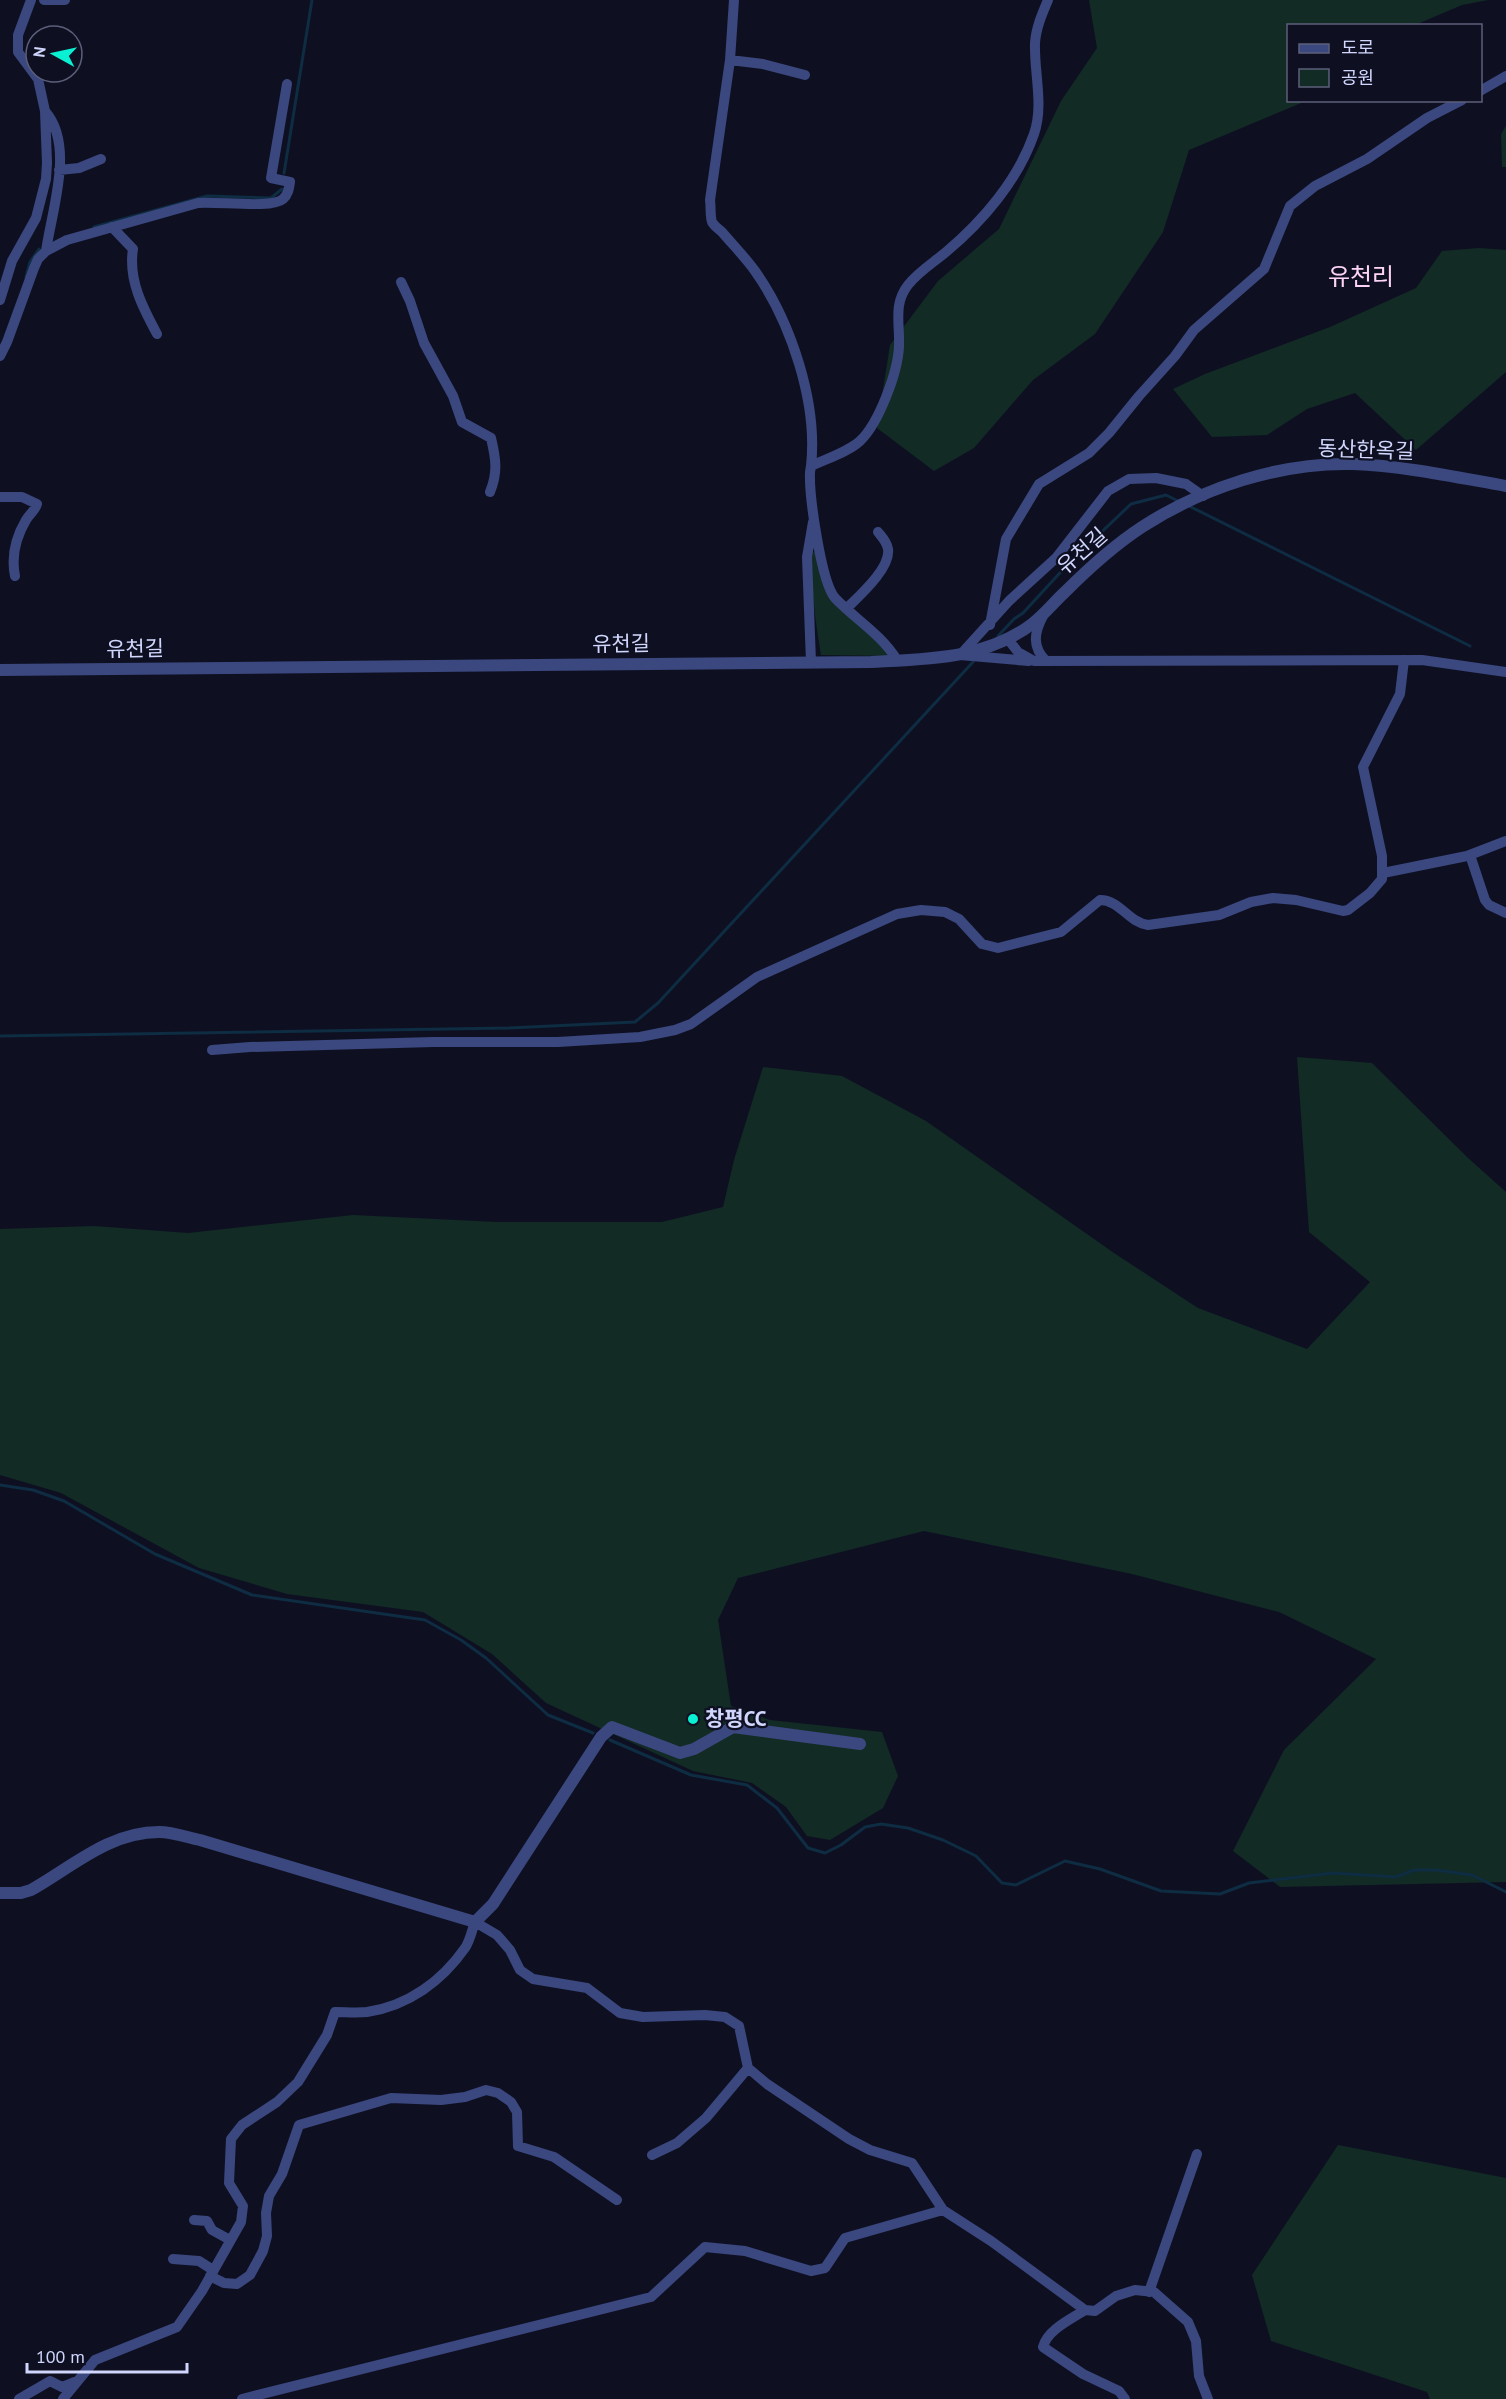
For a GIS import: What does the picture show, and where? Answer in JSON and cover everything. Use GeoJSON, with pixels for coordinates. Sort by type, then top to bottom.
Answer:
{"type":"FeatureCollection","features":[{"type":"Feature","properties":{"kind":"street"},"geometry":{"type":"LineString","coordinates":[[0,300],[12,261],[36,218],[46,179],[45,111],[38,79],[18,52],[18,36],[31,0]]}},
{"type":"Feature","properties":{"kind":"street"},"geometry":{"type":"LineString","coordinates":[[44,0],[65,0]]}},
{"type":"Feature","properties":{"kind":"street"},"geometry":{"type":"LineString","coordinates":[[734,0],[730,60],[710,200],[712,222],[753,269],[772,297],[800,366],[813,447],[810,480],[826,582],[836,598],[884,641],[897,660]]}},
{"type":"Feature","properties":{"kind":"street"},"geometry":{"type":"LineString","coordinates":[[811,466],[858,443],[866,434],[880,409],[893,374],[899,346],[897,315],[902,295],[917,275],[966,234],[989,211],[1024,157],[1038,119],[1035,41],[1048,0]]}},
{"type":"Feature","properties":{"kind":"street"},"geometry":{"type":"LineString","coordinates":[[730,60],[763,64],[806,75]]}},
{"type":"Feature","properties":{"kind":"street"},"geometry":{"type":"LineString","coordinates":[[1482,90],[1506,76]]}},
{"type":"Feature","properties":{"kind":"street"},"geometry":{"type":"LineString","coordinates":[[0,356],[38,259],[46,250],[67,240],[198,203],[219,201],[269,205],[283,199],[288,193],[290,182],[271,178],[287,84]]}},
{"type":"Feature","properties":{"kind":"street"},"geometry":{"type":"LineString","coordinates":[[990,625],[1006,539],[1039,484],[1089,453],[1110,433],[1194,330],[1264,269],[1290,206],[1315,186],[1366,159],[1427,118],[1458,102]]}},
{"type":"Feature","properties":{"kind":"street"},"geometry":{"type":"LineString","coordinates":[[45,111],[56,128],[60,152],[46,250]]}},
{"type":"Feature","properties":{"kind":"street"},"geometry":{"type":"LineString","coordinates":[[59,170],[79,168],[101,159]]}},
{"type":"Feature","properties":{"kind":"street"},"geometry":{"type":"LineString","coordinates":[[112,227],[133,249],[131,262],[136,291],[157,334]]}},
{"type":"Feature","properties":{"kind":"street"},"geometry":{"type":"LineString","coordinates":[[400,282],[410,301],[424,343],[453,396],[462,422],[491,438],[496,460],[496,477],[490,492]]}},
{"type":"Feature","properties":{"kind":"street","name":"동산한옥길"},"geometry":{"type":"LineString","coordinates":[[1198,499],[1240,482],[1279,472],[1316,466],[1352,464],[1399,468],[1506,486]]}},
{"type":"Feature","properties":{"kind":"street"},"geometry":{"type":"LineString","coordinates":[[959,655],[990,625],[1009,601],[1056,558],[1108,491],[1129,479],[1156,477],[1186,484],[1198,499]]}},
{"type":"Feature","properties":{"kind":"street"},"geometry":{"type":"LineString","coordinates":[[0,497],[22,496],[37,504],[37,508],[27,519],[14,550],[12,562],[15,576]]}},
{"type":"Feature","properties":{"kind":"street","name":"유천길"},"geometry":{"type":"LineString","coordinates":[[0,670],[811,662],[897,660],[959,655],[978,651],[1032,624],[1119,543],[1142,527],[1198,499]]}},
{"type":"Feature","properties":{"kind":"street"},"geometry":{"type":"LineString","coordinates":[[811,662],[807,557],[814,513]]}},
{"type":"Feature","properties":{"kind":"street"},"geometry":{"type":"LineString","coordinates":[[847,608],[875,578],[888,556],[887,544],[878,532]]}},
{"type":"Feature","properties":{"kind":"street"},"geometry":{"type":"LineString","coordinates":[[1045,613],[1038,626],[1035,641],[1037,651],[1046,661]]}},
{"type":"Feature","properties":{"kind":"street"},"geometry":{"type":"LineString","coordinates":[[1007,638],[1018,652],[1034,661]]}},
{"type":"Feature","properties":{"kind":"street"},"geometry":{"type":"LineString","coordinates":[[959,655],[1034,661],[1404,660],[1443,662],[1506,672]]}},
{"type":"Feature","properties":{"kind":"street"},"geometry":{"type":"LineString","coordinates":[[212,1050],[433,1042],[558,1042],[640,1037],[675,1030],[691,1024],[765,973],[826,947],[881,919],[909,911],[936,910],[954,915],[982,944],[998,948],[1061,932],[1100,900],[1112,902],[1138,923],[1148,925],[1219,915],[1251,902],[1273,898],[1348,910],[1378,885],[1383,873],[1382,856],[1363,767],[1400,694],[1404,660]]}},
{"type":"Feature","properties":{"kind":"street"},"geometry":{"type":"LineString","coordinates":[[1383,873],[1470,855],[1506,841]]}},
{"type":"Feature","properties":{"kind":"street"},"geometry":{"type":"LineString","coordinates":[[1470,855],[1485,900],[1489,905],[1506,913]]}},
{"type":"Feature","properties":{"kind":"street"},"geometry":{"type":"LineString","coordinates":[[63,2399],[95,2360],[177,2327],[241,2222],[243,2206],[229,2183],[231,2139],[236,2132],[242,2125],[277,2102],[298,2082],[327,2035],[334,2012],[367,2012],[396,2004],[418,1994],[440,1977],[466,1946],[475,1922],[493,1904],[605,1731],[612,1726],[680,1753],[694,1749],[734,1727],[860,1744]]}},
{"type":"Feature","properties":{"kind":"street"},"geometry":{"type":"LineString","coordinates":[[0,1893],[21,1893],[31,1890],[112,1841],[137,1834],[159,1832],[190,1838],[475,1922],[497,1935],[510,1950],[520,1970],[533,1979],[587,1988],[620,2013],[643,2017],[705,2015],[725,2017],[739,2026],[748,2068],[767,2084],[849,2139],[870,2150],[912,2163],[943,2210],[991,2241],[1085,2310],[1095,2311],[1116,2296],[1135,2290],[1154,2292],[1188,2322],[1196,2341],[1199,2376],[1208,2399]]}},
{"type":"Feature","properties":{"kind":"street"},"geometry":{"type":"LineString","coordinates":[[652,2155],[677,2143],[706,2118],[748,2068]]}},
{"type":"Feature","properties":{"kind":"street"},"geometry":{"type":"LineString","coordinates":[[173,2259],[199,2261],[224,2283],[237,2284],[250,2275],[265,2243],[269,2196],[282,2174],[299,2125],[391,2098],[441,2100],[465,2097],[486,2090],[498,2093],[511,2102],[517,2112],[518,2146],[555,2157],[617,2200]]}},
{"type":"Feature","properties":{"kind":"street"},"geometry":{"type":"LineString","coordinates":[[1149,2292],[1197,2154]]}},
{"type":"Feature","properties":{"kind":"street"},"geometry":{"type":"LineString","coordinates":[[242,2399],[651,2297],[705,2247],[745,2252],[811,2271],[825,2268],[844,2238],[943,2210]]}},
{"type":"Feature","properties":{"kind":"street"},"geometry":{"type":"LineString","coordinates":[[194,2220],[207,2221],[212,2230],[230,2240]]}},
{"type":"Feature","properties":{"kind":"street"},"geometry":{"type":"LineString","coordinates":[[1085,2310],[1064,2323],[1045,2341],[1043,2347],[1083,2374],[1119,2391],[1125,2399]]}},
{"type":"Feature","properties":{"kind":"street"},"geometry":{"type":"LineString","coordinates":[[19,2399],[50,2381],[62,2387],[77,2380]]}},
{"type":"Feature","properties":{"kind":"green space"},"geometry":{"type":"Polygon","coordinates":[[[1089,0],[1488,0],[1462,5],[1417,24],[1287,24],[1287,102],[1304,102],[1189,150],[1163,232],[1095,334],[1033,380],[974,448],[934,471],[877,428],[890,345],[938,281],[999,229],[1061,101],[1097,48],[1089,0]]]}},
{"type":"Feature","properties":{"kind":"green space"},"geometry":{"type":"Polygon","coordinates":[[[1506,126],[1506,167],[1502,167],[1501,134],[1506,126]]]}},
{"type":"Feature","properties":{"kind":"green space"},"geometry":{"type":"Polygon","coordinates":[[[1479,248],[1506,250],[1506,372],[1416,450],[1355,393],[1307,409],[1267,435],[1212,437],[1173,389],[1205,374],[1330,327],[1416,288],[1442,251],[1479,248]]]}},
{"type":"Feature","properties":{"kind":"green space"},"geometry":{"type":"Polygon","coordinates":[[[815,551],[825,589],[879,641],[889,656],[821,655],[812,578],[812,553],[815,551]]]}},
{"type":"Feature","properties":{"kind":"green space"},"geometry":{"type":"Polygon","coordinates":[[[1297,1057],[1372,1063],[1467,1157],[1506,1192],[1506,1882],[1280,1887],[1233,1851],[1284,1750],[1376,1659],[1279,1612],[1132,1574],[924,1531],[738,1578],[718,1620],[731,1706],[770,1720],[882,1732],[898,1776],[883,1808],[830,1840],[807,1836],[786,1807],[752,1783],[693,1771],[546,1703],[492,1654],[423,1612],[287,1594],[199,1568],[61,1493],[0,1475],[0,1229],[94,1226],[188,1233],[353,1215],[496,1222],[662,1222],[723,1207],[734,1160],[763,1067],[842,1076],[926,1121],[1114,1253],[1198,1308],[1307,1349],[1370,1282],[1309,1232],[1297,1057]]]}},
{"type":"Feature","properties":{"kind":"green space"},"geometry":{"type":"Polygon","coordinates":[[[1338,2145],[1506,2178],[1506,2399],[1430,2399],[1427,2392],[1271,2341],[1252,2275],[1338,2145]]]}},
{"type":"Feature","properties":{"kind":"waterway"},"geometry":{"type":"LineString","coordinates":[[284,173],[312,0]]}},
{"type":"Feature","properties":{"kind":"waterway"},"geometry":{"type":"LineString","coordinates":[[94,227],[207,196],[271,198],[282,189]]}},
{"type":"Feature","properties":{"kind":"waterway"},"geometry":{"type":"LineString","coordinates":[[26,277],[30,262],[39,249]]}},
{"type":"Feature","properties":{"kind":"waterway"},"geometry":{"type":"LineString","coordinates":[[998,636],[1131,504],[1166,495],[1178,501]]}},
{"type":"Feature","properties":{"kind":"waterway"},"geometry":{"type":"LineString","coordinates":[[1187,505],[1470,646]]}},
{"type":"Feature","properties":{"kind":"waterway"},"geometry":{"type":"LineString","coordinates":[[0,1036],[509,1028],[635,1022],[658,1003],[973,662]]}},
{"type":"Feature","properties":{"kind":"waterway"},"geometry":{"type":"LineString","coordinates":[[0,1485],[33,1490],[64,1501],[155,1554],[252,1595],[425,1620],[461,1640],[486,1658],[548,1715],[593,1733]]}},
{"type":"Feature","properties":{"kind":"waterway"},"geometry":{"type":"LineString","coordinates":[[610,1740],[691,1775],[747,1785],[777,1808],[808,1848],[825,1853],[841,1845],[865,1827],[881,1824],[908,1828],[943,1840],[976,1856],[1002,1883],[1016,1885],[1065,1861],[1100,1869],[1161,1891],[1220,1894],[1249,1883],[1333,1873],[1396,1877],[1414,1870],[1436,1870],[1472,1875],[1506,1892]]}},
{"type":"Feature","properties":{"kind":"place","name":"창평CC"},"geometry":{"type":"Point","coordinates":[693,1719]}},
{"type":"Feature","properties":{"kind":"district","name":"유천리"},"geometry":{"type":"Point","coordinates":[1361,277]}}]}
